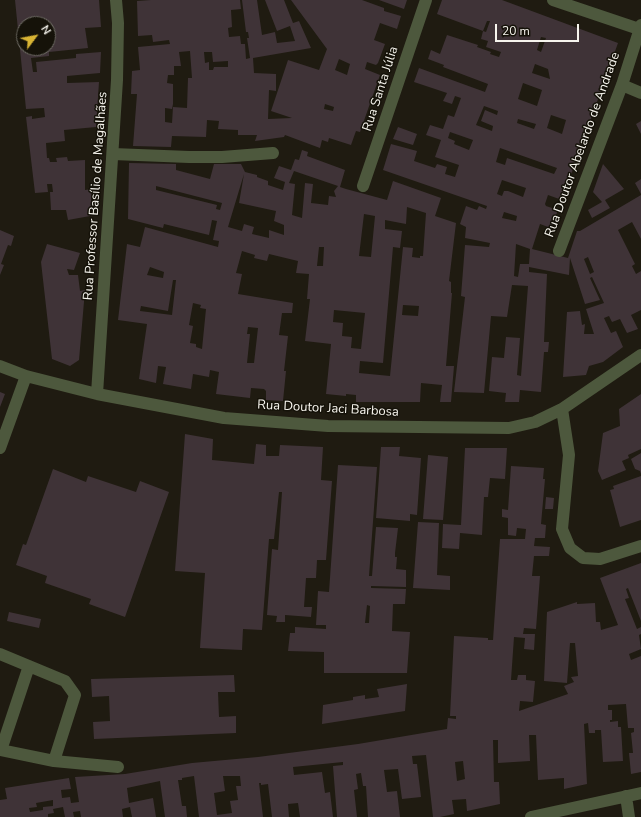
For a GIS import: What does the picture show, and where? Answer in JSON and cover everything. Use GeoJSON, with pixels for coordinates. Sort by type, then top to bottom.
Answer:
{"type":"FeatureCollection","features":[{"type":"Feature","properties":{"kind":"street","name":"Rua Professor Basílio de Magalhães"},"geometry":{"type":"LineString","coordinates":[[97,394],[117,80],[118,23],[116,0]]}},
{"type":"Feature","properties":{"kind":"street","name":"Rua Santa Júlia"},"geometry":{"type":"LineString","coordinates":[[364,186],[426,0]]}},
{"type":"Feature","properties":{"kind":"street"},"geometry":{"type":"LineString","coordinates":[[553,0],[640,27]]}},
{"type":"Feature","properties":{"kind":"street","name":"Rua Doutor Abelardo de Andrade"},"geometry":{"type":"LineString","coordinates":[[559,251],[622,85],[640,27]]}},
{"type":"Feature","properties":{"kind":"street"},"geometry":{"type":"LineString","coordinates":[[622,85],[641,93]]}},
{"type":"Feature","properties":{"kind":"street"},"geometry":{"type":"LineString","coordinates":[[112,154],[215,157],[273,153]]}},
{"type":"Feature","properties":{"kind":"street","name":"Rua Doutor Jaci Barbosa"},"geometry":{"type":"LineString","coordinates":[[0,366],[26,376],[97,394],[224,418],[328,426],[509,428],[535,422],[562,409],[641,355]]}},
{"type":"Feature","properties":{"kind":"street"},"geometry":{"type":"LineString","coordinates":[[0,448],[26,376]]}},
{"type":"Feature","properties":{"kind":"street"},"geometry":{"type":"LineString","coordinates":[[562,409],[568,455],[562,529],[570,548],[583,558],[600,560],[641,546]]}},
{"type":"Feature","properties":{"kind":"street"},"geometry":{"type":"LineString","coordinates":[[0,654],[65,681],[74,695],[54,761]]}},
{"type":"Feature","properties":{"kind":"street"},"geometry":{"type":"LineString","coordinates":[[29,666],[1,750],[54,761],[118,767]]}},
{"type":"Feature","properties":{"kind":"street"},"geometry":{"type":"LineString","coordinates":[[531,817],[641,793]]}},
{"type":"Feature","properties":{"kind":"street"},"geometry":{"type":"LineString","coordinates":[[626,796],[628,817]]}},
{"type":"Feature","properties":{"kind":"building"},"geometry":{"type":"Polygon","coordinates":[[[15,0],[99,0],[101,27],[85,28],[88,48],[56,51],[56,16],[17,16],[15,0]]]}},
{"type":"Feature","properties":{"kind":"building"},"geometry":{"type":"Polygon","coordinates":[[[240,0],[241,9],[231,10],[232,27],[228,28],[229,37],[240,36],[241,44],[245,44],[246,59],[250,58],[247,38],[249,38],[248,32],[246,32],[242,0],[257,0],[262,35],[275,32],[277,43],[295,41],[290,26],[277,31],[265,0],[284,0],[293,23],[299,21],[311,48],[253,58],[254,73],[276,74],[276,91],[269,90],[268,119],[292,118],[271,111],[288,60],[319,70],[327,49],[291,0],[362,0],[384,8],[384,11],[401,16],[397,29],[380,23],[374,40],[385,44],[378,63],[376,65],[367,62],[365,69],[380,75],[360,132],[356,131],[351,145],[329,138],[328,142],[322,140],[320,148],[285,135],[284,137],[255,141],[257,135],[238,135],[238,130],[218,129],[219,121],[207,120],[206,137],[172,136],[171,147],[133,146],[137,94],[131,94],[132,71],[140,70],[138,47],[170,44],[169,40],[153,42],[152,35],[138,36],[137,1],[240,0]],[[190,51],[179,52],[181,66],[174,66],[174,75],[168,75],[167,83],[173,84],[173,104],[172,109],[165,108],[165,122],[172,123],[173,107],[187,108],[188,78],[192,78],[190,51]],[[204,52],[205,63],[209,62],[209,70],[213,70],[214,67],[228,67],[228,61],[213,62],[212,52],[204,52]],[[339,59],[335,70],[347,75],[350,64],[339,59]],[[325,104],[324,109],[333,111],[334,107],[325,104]]]}},
{"type":"Feature","properties":{"kind":"building"},"geometry":{"type":"Polygon","coordinates":[[[379,0],[407,0],[404,9],[379,0]]]}},
{"type":"Feature","properties":{"kind":"building"},"geometry":{"type":"Polygon","coordinates":[[[442,0],[502,0],[618,43],[562,200],[548,195],[545,204],[546,206],[558,210],[551,228],[540,224],[532,249],[568,258],[577,231],[580,231],[641,195],[641,239],[632,222],[618,230],[635,264],[632,266],[636,274],[641,271],[641,310],[631,315],[638,329],[627,333],[620,319],[612,322],[609,316],[604,318],[611,333],[616,331],[623,347],[603,362],[589,366],[586,375],[563,377],[567,312],[580,311],[582,325],[585,324],[584,334],[594,334],[586,309],[604,303],[592,277],[590,278],[600,300],[585,304],[570,258],[569,275],[529,267],[529,272],[547,274],[544,342],[549,342],[548,352],[544,352],[541,392],[520,390],[519,402],[505,402],[506,393],[489,391],[492,357],[504,358],[506,337],[520,338],[517,375],[521,376],[528,286],[512,285],[507,317],[491,316],[484,393],[454,392],[465,297],[461,296],[465,245],[489,247],[490,243],[465,238],[466,227],[460,224],[466,206],[477,210],[479,206],[486,209],[487,206],[383,170],[391,144],[417,151],[414,161],[435,168],[437,164],[447,167],[445,174],[455,177],[459,165],[435,157],[441,140],[426,135],[430,125],[443,129],[448,115],[454,117],[461,98],[455,96],[452,104],[443,101],[447,93],[414,82],[419,68],[485,92],[488,84],[443,67],[444,65],[428,59],[431,50],[440,54],[447,35],[478,45],[477,47],[491,52],[490,54],[499,57],[501,52],[486,47],[488,41],[481,39],[483,31],[437,14],[442,0]],[[487,21],[483,31],[486,32],[490,21],[487,21]],[[541,37],[537,50],[541,52],[546,38],[541,37]],[[535,64],[532,73],[550,79],[548,69],[535,64]],[[523,83],[518,99],[537,106],[542,90],[523,83]],[[484,106],[476,125],[492,131],[493,126],[481,121],[485,110],[497,115],[498,111],[484,106]],[[551,115],[547,128],[562,134],[566,120],[551,115]],[[518,119],[517,123],[534,129],[536,124],[518,119]],[[450,132],[448,138],[455,141],[454,144],[469,150],[473,140],[450,132]],[[500,148],[496,162],[505,165],[507,158],[554,174],[557,168],[500,148]],[[502,180],[497,194],[502,196],[504,191],[508,191],[523,197],[526,188],[502,180]],[[504,212],[502,218],[516,221],[517,216],[504,212]],[[516,244],[514,276],[518,277],[520,264],[529,264],[530,249],[516,244]],[[588,257],[584,259],[590,274],[594,272],[588,257]]]}},
{"type":"Feature","properties":{"kind":"building"},"geometry":{"type":"Polygon","coordinates":[[[101,52],[100,73],[67,76],[67,83],[99,82],[96,127],[64,130],[65,141],[46,143],[47,158],[49,158],[50,162],[57,162],[56,158],[67,157],[68,161],[85,160],[85,190],[92,189],[90,216],[68,220],[66,210],[51,210],[50,192],[53,192],[52,184],[47,184],[48,192],[35,193],[26,117],[32,116],[32,119],[45,117],[44,108],[26,109],[21,56],[49,56],[31,58],[33,72],[37,72],[36,62],[76,58],[76,54],[101,52]]]}},
{"type":"Feature","properties":{"kind":"building"},"geometry":{"type":"Polygon","coordinates":[[[641,121],[641,134],[636,124],[641,121]]]}},
{"type":"Feature","properties":{"kind":"building"},"geometry":{"type":"Polygon","coordinates":[[[398,127],[417,134],[413,145],[393,139],[398,127]]]}},
{"type":"Feature","properties":{"kind":"building"},"geometry":{"type":"Polygon","coordinates":[[[302,150],[308,152],[307,156],[345,170],[340,187],[387,200],[393,181],[441,198],[435,216],[456,223],[449,281],[451,282],[452,293],[446,366],[454,366],[451,402],[440,402],[442,385],[421,383],[420,402],[356,402],[356,395],[346,394],[346,396],[326,394],[331,344],[305,341],[310,299],[307,299],[309,274],[296,273],[298,261],[269,254],[267,261],[254,258],[255,255],[242,251],[236,273],[242,274],[238,294],[293,303],[292,313],[282,313],[279,335],[288,336],[284,371],[286,371],[283,401],[266,400],[266,391],[264,389],[251,388],[250,398],[216,394],[219,372],[210,370],[209,377],[193,374],[191,389],[163,384],[166,367],[158,366],[156,383],[139,379],[147,324],[118,320],[127,244],[140,247],[145,227],[218,247],[219,241],[213,240],[217,221],[212,220],[209,235],[164,224],[163,228],[128,219],[129,163],[176,164],[176,170],[210,179],[214,164],[241,164],[245,172],[257,175],[257,177],[268,181],[268,185],[283,190],[285,182],[274,178],[279,166],[291,170],[295,159],[299,160],[302,150]],[[294,171],[289,183],[295,184],[292,215],[302,218],[305,183],[313,184],[311,203],[328,205],[329,196],[336,197],[334,191],[338,186],[294,171]],[[244,174],[228,227],[242,231],[244,224],[254,227],[252,234],[269,238],[269,230],[284,235],[284,225],[274,221],[276,211],[239,203],[244,174]],[[156,186],[156,190],[217,205],[216,209],[220,210],[222,203],[156,186]],[[407,207],[406,224],[385,220],[385,229],[402,231],[400,248],[393,247],[383,363],[360,361],[359,373],[390,376],[403,247],[413,248],[412,257],[420,258],[420,256],[423,256],[426,213],[407,207]],[[364,214],[359,256],[371,257],[375,216],[364,214]],[[319,247],[317,266],[323,266],[324,247],[319,247]],[[150,267],[147,275],[163,278],[164,272],[150,267]],[[173,280],[168,311],[141,306],[140,311],[172,315],[176,280],[173,280]],[[193,303],[189,325],[193,326],[190,343],[196,344],[196,347],[202,349],[206,309],[200,308],[201,305],[193,303]],[[403,305],[402,315],[418,316],[419,306],[403,305]],[[334,310],[333,322],[343,323],[342,336],[352,337],[351,348],[361,349],[365,313],[334,310]],[[248,327],[247,334],[250,334],[247,363],[254,363],[258,328],[248,327]]]}},
{"type":"Feature","properties":{"kind":"building"},"geometry":{"type":"Polygon","coordinates":[[[603,164],[624,189],[605,200],[610,208],[592,218],[588,210],[602,202],[593,192],[603,164]]]}},
{"type":"Feature","properties":{"kind":"building"},"geometry":{"type":"Polygon","coordinates":[[[641,179],[641,194],[635,183],[641,179]]]}},
{"type":"Feature","properties":{"kind":"building"},"geometry":{"type":"Polygon","coordinates":[[[0,230],[14,236],[11,246],[8,245],[1,264],[4,265],[0,275],[0,230]]]}},
{"type":"Feature","properties":{"kind":"building"},"geometry":{"type":"Polygon","coordinates":[[[47,244],[80,253],[74,270],[67,269],[69,275],[78,275],[80,291],[85,290],[79,360],[70,366],[52,359],[41,262],[47,244]]]}},
{"type":"Feature","properties":{"kind":"building"},"geometry":{"type":"Polygon","coordinates":[[[0,392],[5,394],[0,407],[0,392]]]}},
{"type":"Feature","properties":{"kind":"building"},"geometry":{"type":"Polygon","coordinates":[[[641,394],[641,449],[628,455],[629,458],[622,461],[626,470],[602,480],[598,471],[603,433],[620,426],[619,409],[641,394]]]}},
{"type":"Feature","properties":{"kind":"building"},"geometry":{"type":"Polygon","coordinates":[[[185,434],[213,439],[212,460],[254,464],[256,444],[266,445],[266,456],[279,456],[280,445],[323,447],[321,480],[332,481],[326,560],[317,560],[316,578],[306,578],[304,607],[312,607],[311,617],[285,615],[285,622],[276,622],[277,616],[267,615],[272,549],[278,550],[282,492],[279,492],[274,539],[269,539],[262,630],[243,629],[242,650],[200,648],[205,573],[175,571],[185,434]]]}},
{"type":"Feature","properties":{"kind":"building"},"geometry":{"type":"Polygon","coordinates":[[[381,447],[400,447],[399,456],[421,458],[417,515],[410,514],[410,521],[376,518],[381,447]]]}},
{"type":"Feature","properties":{"kind":"building"},"geometry":{"type":"Polygon","coordinates":[[[465,448],[507,448],[505,479],[490,478],[488,497],[484,497],[482,535],[460,533],[459,549],[442,548],[443,524],[461,525],[465,448]]]}},
{"type":"Feature","properties":{"kind":"building"},"geometry":{"type":"Polygon","coordinates":[[[641,453],[641,474],[640,471],[635,469],[631,459],[641,453]]]}},
{"type":"Feature","properties":{"kind":"building"},"geometry":{"type":"Polygon","coordinates":[[[428,455],[448,457],[443,520],[423,519],[428,455]]]}},
{"type":"Feature","properties":{"kind":"building"},"geometry":{"type":"Polygon","coordinates":[[[338,465],[377,467],[369,576],[372,576],[376,527],[398,528],[395,553],[395,557],[397,557],[396,569],[406,570],[406,587],[371,586],[371,588],[406,589],[405,604],[393,604],[392,631],[410,632],[407,673],[324,673],[324,652],[288,651],[290,633],[295,633],[295,627],[326,629],[326,625],[316,625],[318,591],[329,592],[338,465]],[[367,605],[365,623],[369,623],[370,606],[367,605]]]}},
{"type":"Feature","properties":{"kind":"building"},"geometry":{"type":"Polygon","coordinates":[[[511,466],[544,468],[543,479],[545,479],[541,524],[546,525],[545,538],[535,538],[534,546],[550,547],[549,556],[534,556],[532,576],[540,576],[536,629],[524,628],[523,634],[535,634],[534,650],[524,649],[525,638],[514,637],[511,680],[517,680],[518,675],[526,675],[526,680],[535,681],[533,702],[520,701],[519,711],[568,694],[564,686],[574,682],[571,677],[578,676],[575,643],[570,643],[567,683],[544,681],[547,612],[577,602],[577,604],[595,603],[596,622],[600,622],[601,630],[618,625],[600,578],[641,563],[641,621],[628,588],[626,589],[629,598],[625,599],[637,629],[641,627],[641,634],[639,635],[641,649],[629,654],[631,660],[641,656],[641,772],[631,774],[629,753],[633,753],[631,733],[634,732],[634,728],[628,728],[626,704],[608,705],[608,710],[612,710],[612,720],[610,720],[610,722],[618,721],[618,727],[621,727],[623,761],[603,762],[601,730],[595,730],[595,733],[589,733],[588,723],[584,724],[587,784],[564,789],[564,778],[538,780],[536,735],[529,735],[530,761],[498,763],[498,740],[493,740],[494,782],[499,782],[500,804],[467,811],[466,799],[452,800],[454,814],[440,817],[433,817],[426,755],[412,756],[413,764],[417,764],[421,797],[402,799],[398,769],[384,770],[387,792],[397,791],[400,817],[368,817],[366,786],[363,786],[361,773],[356,774],[358,789],[354,790],[357,817],[337,817],[333,766],[343,765],[343,762],[293,767],[294,775],[322,772],[325,793],[330,792],[333,817],[300,817],[298,803],[288,804],[289,817],[272,817],[268,784],[261,785],[261,783],[259,783],[263,817],[199,817],[194,776],[178,780],[182,806],[186,806],[187,817],[165,817],[160,781],[127,788],[129,803],[153,798],[156,817],[132,817],[130,807],[122,809],[123,817],[81,817],[80,811],[73,812],[74,817],[65,817],[63,807],[53,809],[54,813],[48,814],[48,817],[0,817],[0,800],[7,799],[5,788],[69,778],[71,789],[61,790],[62,798],[70,797],[71,803],[79,802],[75,777],[125,774],[192,763],[258,757],[358,744],[447,729],[448,718],[456,719],[456,716],[450,716],[454,636],[488,638],[488,640],[493,640],[500,539],[525,539],[526,529],[517,528],[516,536],[508,535],[508,518],[502,517],[502,509],[508,510],[511,466]],[[463,761],[455,762],[457,781],[465,779],[463,761]],[[223,776],[225,791],[214,793],[217,815],[232,813],[230,801],[238,800],[236,786],[241,786],[240,776],[223,776]],[[53,800],[36,803],[37,807],[29,808],[30,812],[43,810],[43,807],[53,806],[53,800]]]}},
{"type":"Feature","properties":{"kind":"building"},"geometry":{"type":"Polygon","coordinates":[[[53,469],[86,482],[88,476],[136,492],[140,481],[169,492],[125,617],[89,604],[91,599],[45,583],[47,576],[16,565],[23,544],[26,545],[53,469]]]}},
{"type":"Feature","properties":{"kind":"building"},"geometry":{"type":"Polygon","coordinates":[[[641,476],[641,520],[620,527],[610,490],[614,489],[613,486],[641,476]]]}},
{"type":"Feature","properties":{"kind":"building"},"geometry":{"type":"Polygon","coordinates":[[[546,497],[554,498],[553,509],[545,509],[546,497]]]}},
{"type":"Feature","properties":{"kind":"building"},"geometry":{"type":"Polygon","coordinates":[[[418,522],[439,523],[437,575],[450,576],[450,590],[413,588],[418,522]]]}},
{"type":"Feature","properties":{"kind":"building"},"geometry":{"type":"Polygon","coordinates":[[[9,612],[41,619],[39,628],[7,621],[9,612]]]}},
{"type":"Feature","properties":{"kind":"building"},"geometry":{"type":"Polygon","coordinates":[[[234,675],[235,692],[218,692],[219,717],[236,716],[236,733],[94,739],[93,722],[110,721],[109,696],[92,697],[91,679],[234,675]]]}},
{"type":"Feature","properties":{"kind":"building"},"geometry":{"type":"Polygon","coordinates":[[[407,684],[405,711],[322,724],[323,705],[353,700],[353,697],[365,695],[365,699],[379,697],[377,689],[407,684]]]}}]}
